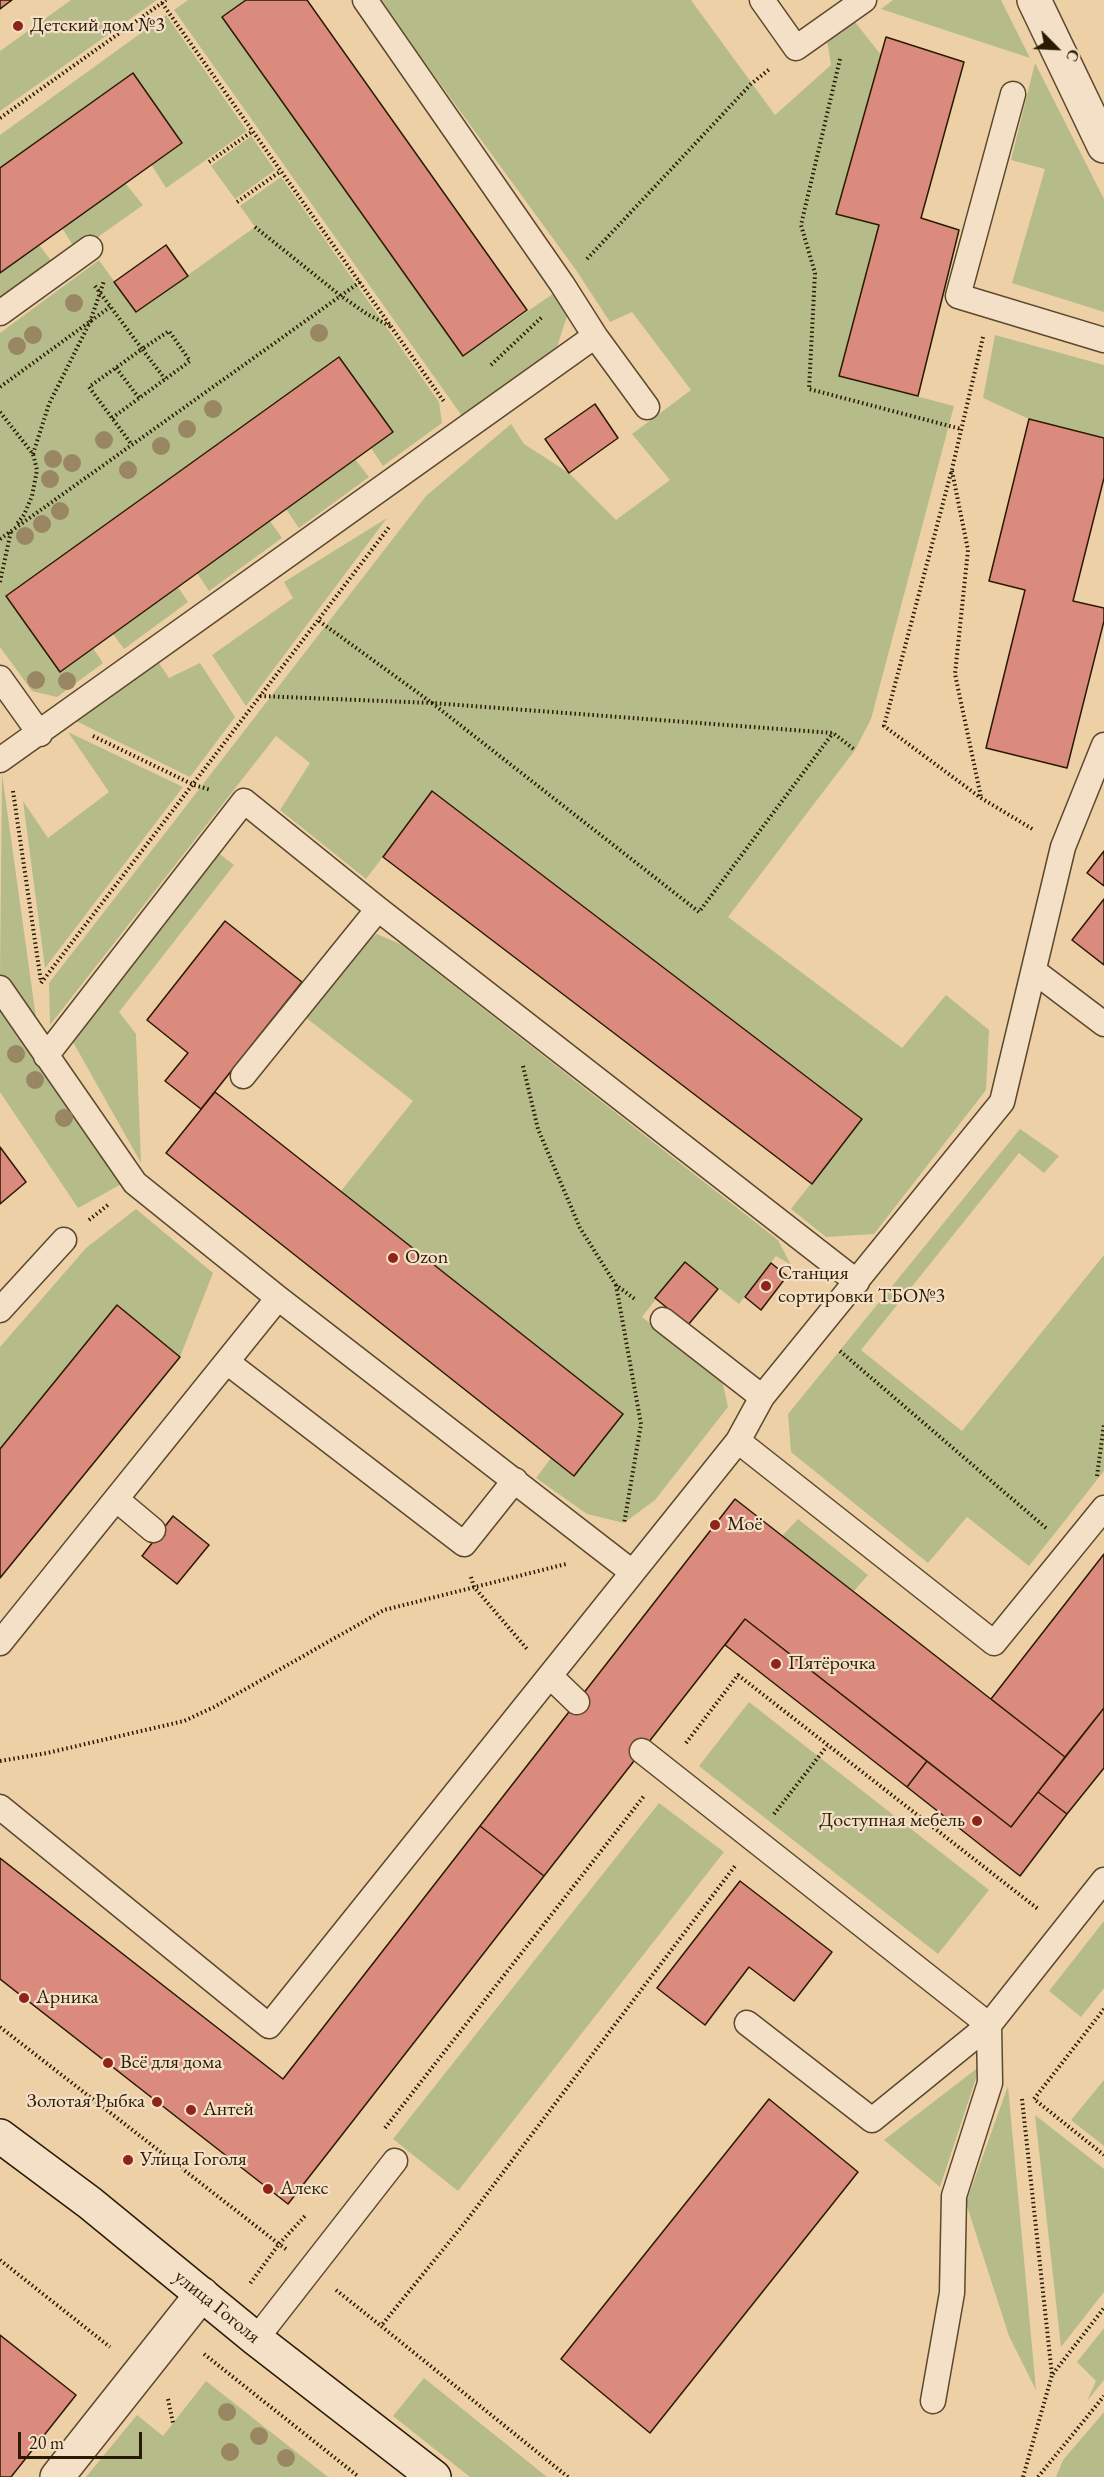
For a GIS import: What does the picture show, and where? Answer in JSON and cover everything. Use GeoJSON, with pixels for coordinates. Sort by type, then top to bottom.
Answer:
{"type":"FeatureCollection","features":[{"type":"Feature","properties":{"kind":"street"},"geometry":{"type":"LineString","coordinates":[[1034,0],[1104,146]]}},
{"type":"Feature","properties":{"kind":"street","name":"улица Гоголя"},"geometry":{"type":"LineString","coordinates":[[0,2136],[90,2203],[256,2339],[434,2477]]}},
{"type":"Feature","properties":{"kind":"street"},"geometry":{"type":"LineString","coordinates":[[57,2477],[202,2294]]}},
{"type":"Feature","properties":{"kind":"lane"},"geometry":{"type":"LineString","coordinates":[[365,0],[647,407]]}},
{"type":"Feature","properties":{"kind":"lane"},"geometry":{"type":"LineString","coordinates":[[762,0],[796,48],[864,0]]}},
{"type":"Feature","properties":{"kind":"lane"},"geometry":{"type":"LineString","coordinates":[[1013,94],[958,296],[1104,340]]}},
{"type":"Feature","properties":{"kind":"lane"},"geometry":{"type":"LineString","coordinates":[[0,314],[82,254]]}},
{"type":"Feature","properties":{"kind":"lane"},"geometry":{"type":"LineString","coordinates":[[4,757],[60,720],[596,336]]}},
{"type":"Feature","properties":{"kind":"lane"},"geometry":{"type":"LineString","coordinates":[[0,678],[40,734]]}},
{"type":"Feature","properties":{"kind":"lane"},"geometry":{"type":"LineString","coordinates":[[0,1807],[269,2026],[738,1442],[762,1397],[1002,1102],[1063,847],[1104,745]]}},
{"type":"Feature","properties":{"kind":"lane"},"geometry":{"type":"LineString","coordinates":[[46,1056],[244,801],[378,909],[857,1282]]}},
{"type":"Feature","properties":{"kind":"lane"},"geometry":{"type":"LineString","coordinates":[[243,1076],[378,909]]}},
{"type":"Feature","properties":{"kind":"lane"},"geometry":{"type":"LineString","coordinates":[[1034,971],[1104,1024]]}},
{"type":"Feature","properties":{"kind":"lane"},"geometry":{"type":"LineString","coordinates":[[0,988],[135,1183],[278,1298],[633,1572]]}},
{"type":"Feature","properties":{"kind":"lane"},"geometry":{"type":"LineString","coordinates":[[0,1310],[64,1239]]}},
{"type":"Feature","properties":{"kind":"lane"},"geometry":{"type":"LineString","coordinates":[[0,1644],[278,1298]]}},
{"type":"Feature","properties":{"kind":"lane"},"geometry":{"type":"LineString","coordinates":[[663,1320],[762,1397]]}},
{"type":"Feature","properties":{"kind":"lane"},"geometry":{"type":"LineString","coordinates":[[227,1362],[464,1544],[515,1480]]}},
{"type":"Feature","properties":{"kind":"lane"},"geometry":{"type":"LineString","coordinates":[[738,1442],[994,1643],[1072,1550],[1099,1523]]}},
{"type":"Feature","properties":{"kind":"lane"},"geometry":{"type":"LineString","coordinates":[[117,1499],[153,1530]]}},
{"type":"Feature","properties":{"kind":"lane"},"geometry":{"type":"LineString","coordinates":[[551,1677],[577,1702]]}},
{"type":"Feature","properties":{"kind":"lane"},"geometry":{"type":"LineString","coordinates":[[642,1751],[756,1838],[989,2025]]}},
{"type":"Feature","properties":{"kind":"lane"},"geometry":{"type":"LineString","coordinates":[[747,2023],[872,2120],[989,2025],[1104,1880]]}},
{"type":"Feature","properties":{"kind":"lane"},"geometry":{"type":"LineString","coordinates":[[933,2401],[952,2293],[954,2196],[990,2083],[989,2025]]}},
{"type":"Feature","properties":{"kind":"lane"},"geometry":{"type":"LineString","coordinates":[[256,2339],[395,2161]]}},
{"type":"Feature","properties":{"kind":"path"},"geometry":{"type":"LineString","coordinates":[[0,118],[164,1],[464,431]]}},
{"type":"Feature","properties":{"kind":"path"},"geometry":{"type":"LineString","coordinates":[[562,284],[751,84],[796,48]]}},
{"type":"Feature","properties":{"kind":"path"},"geometry":{"type":"LineString","coordinates":[[842,50],[801,225],[815,273],[809,389],[961,429]]}},
{"type":"Feature","properties":{"kind":"path"},"geometry":{"type":"LineString","coordinates":[[208,162],[253,131]]}},
{"type":"Feature","properties":{"kind":"path"},"geometry":{"type":"LineString","coordinates":[[237,202],[281,171]]}},
{"type":"Feature","properties":{"kind":"path"},"geometry":{"type":"LineString","coordinates":[[255,227],[341,296],[367,314],[391,326]]}},
{"type":"Feature","properties":{"kind":"path"},"geometry":{"type":"LineString","coordinates":[[82,254],[100,292],[165,380]]}},
{"type":"Feature","properties":{"kind":"path"},"geometry":{"type":"LineString","coordinates":[[33,454],[49,404],[90,322],[107,272]]}},
{"type":"Feature","properties":{"kind":"path"},"geometry":{"type":"LineString","coordinates":[[0,538],[360,282]]}},
{"type":"Feature","properties":{"kind":"path"},"geometry":{"type":"LineString","coordinates":[[0,387],[110,307]]}},
{"type":"Feature","properties":{"kind":"path"},"geometry":{"type":"LineString","coordinates":[[990,307],[952,469],[884,726],[981,798],[1063,847]]}},
{"type":"Feature","properties":{"kind":"path"},"geometry":{"type":"LineString","coordinates":[[112,418],[190,361],[169,331],[89,387],[132,445]]}},
{"type":"Feature","properties":{"kind":"path"},"geometry":{"type":"LineString","coordinates":[[116,368],[139,398]]}},
{"type":"Feature","properties":{"kind":"path"},"geometry":{"type":"LineString","coordinates":[[0,412],[33,454],[37,470],[32,496],[24,515],[11,531],[0,582]]}},
{"type":"Feature","properties":{"kind":"path"},"geometry":{"type":"LineString","coordinates":[[952,469],[968,550],[955,674],[981,798]]}},
{"type":"Feature","properties":{"kind":"path"},"geometry":{"type":"LineString","coordinates":[[4,757],[41,983],[391,525]]}},
{"type":"Feature","properties":{"kind":"path"},"geometry":{"type":"LineString","coordinates":[[0,533],[11,531]]}},
{"type":"Feature","properties":{"kind":"path"},"geometry":{"type":"LineString","coordinates":[[319,621],[432,703],[699,912],[833,732]]}},
{"type":"Feature","properties":{"kind":"path"},"geometry":{"type":"LineString","coordinates":[[260,696],[432,703],[833,732],[855,750]]}},
{"type":"Feature","properties":{"kind":"path"},"geometry":{"type":"LineString","coordinates":[[60,720],[194,785],[244,801]]}},
{"type":"Feature","properties":{"kind":"path"},"geometry":{"type":"LineString","coordinates":[[511,1012],[538,1129],[580,1228],[616,1285],[663,1320]]}},
{"type":"Feature","properties":{"kind":"path"},"geometry":{"type":"LineString","coordinates":[[64,1239],[135,1183]]}},
{"type":"Feature","properties":{"kind":"path"},"geometry":{"type":"LineString","coordinates":[[0,1761],[47,1753],[184,1721],[214,1707],[384,1610],[607,1554],[624,1523],[641,1424],[616,1285]]}},
{"type":"Feature","properties":{"kind":"path"},"geometry":{"type":"LineString","coordinates":[[817,1332],[1072,1550]]}},
{"type":"Feature","properties":{"kind":"path"},"geometry":{"type":"LineString","coordinates":[[1096,1481],[1104,1424]]}},
{"type":"Feature","properties":{"kind":"path"},"geometry":{"type":"LineString","coordinates":[[464,1544],[464,1556],[474,1587],[551,1677]]}},
{"type":"Feature","properties":{"kind":"path"},"geometry":{"type":"LineString","coordinates":[[382,2132],[738,1675],[1065,1930]]}},
{"type":"Feature","properties":{"kind":"path"},"geometry":{"type":"LineString","coordinates":[[568,2477],[381,2326],[467,2220],[827,1746]]}},
{"type":"Feature","properties":{"kind":"path"},"geometry":{"type":"LineString","coordinates":[[1104,2008],[1034,2099],[1104,2155]]}},
{"type":"Feature","properties":{"kind":"path"},"geometry":{"type":"LineString","coordinates":[[0,2027],[279,2244]]}},
{"type":"Feature","properties":{"kind":"path"},"geometry":{"type":"LineString","coordinates":[[1021,2087],[1052,2375]]}},
{"type":"Feature","properties":{"kind":"path"},"geometry":{"type":"LineString","coordinates":[[0,2260],[167,2392],[173,2423]]}},
{"type":"Feature","properties":{"kind":"path"},"geometry":{"type":"LineString","coordinates":[[1023,2477],[1052,2375],[1104,2308]]}},
{"type":"Feature","properties":{"kind":"path"},"geometry":{"type":"LineString","coordinates":[[198,2349],[359,2477]]}},
{"type":"Feature","properties":{"kind":"path"},"geometry":{"type":"LineString","coordinates":[[1038,2477],[1104,2396]]}},
{"type":"Feature","properties":{"kind":"green space"},"geometry":{"type":"Polygon","coordinates":[[[71,0],[157,0],[0,111],[0,51],[71,0]]]}},
{"type":"Feature","properties":{"kind":"green space"},"geometry":{"type":"Polygon","coordinates":[[[188,0],[246,0],[223,17],[463,356],[557,291],[569,310],[557,347],[462,416],[174,10],[188,0]]]}},
{"type":"Feature","properties":{"kind":"green space"},"geometry":{"type":"Polygon","coordinates":[[[379,0],[691,0],[775,115],[831,65],[827,40],[855,22],[881,55],[837,214],[879,225],[839,376],[954,406],[871,719],[855,750],[728,917],[902,1048],[946,995],[989,1030],[986,1090],[874,1234],[826,1237],[791,1209],[862,1118],[433,791],[366,879],[280,810],[310,763],[276,736],[50,1025],[49,983],[426,496],[511,424],[524,444],[569,473],[616,520],[670,480],[632,434],[691,390],[632,312],[610,322],[576,270],[379,0]]]}},
{"type":"Feature","properties":{"kind":"green space"},"geometry":{"type":"Polygon","coordinates":[[[893,0],[1001,0],[1030,58],[881,9],[893,0]]]}},
{"type":"Feature","properties":{"kind":"green space"},"geometry":{"type":"Polygon","coordinates":[[[166,15],[247,131],[166,188],[151,164],[182,143],[133,73],[0,168],[0,135],[166,15]]]}},
{"type":"Feature","properties":{"kind":"green space"},"geometry":{"type":"Polygon","coordinates":[[[1035,63],[1104,199],[1104,312],[1012,283],[1045,169],[1011,160],[1035,63]]]}},
{"type":"Feature","properties":{"kind":"green space"},"geometry":{"type":"Polygon","coordinates":[[[251,136],[275,170],[235,199],[211,166],[251,136]]]}},
{"type":"Feature","properties":{"kind":"green space"},"geometry":{"type":"Polygon","coordinates":[[[281,177],[439,402],[442,423],[383,466],[371,448],[393,432],[339,357],[93,648],[103,663],[57,697],[32,691],[0,647],[0,333],[99,260],[136,312],[255,227],[240,206],[281,177]]]}},
{"type":"Feature","properties":{"kind":"green space"},"geometry":{"type":"Polygon","coordinates":[[[125,183],[143,205],[77,252],[62,228],[125,183]]]}},
{"type":"Feature","properties":{"kind":"green space"},"geometry":{"type":"Polygon","coordinates":[[[39,245],[57,268],[0,309],[0,273],[39,245]]]}},
{"type":"Feature","properties":{"kind":"green space"},"geometry":{"type":"Polygon","coordinates":[[[995,335],[1104,365],[1104,438],[1029,419],[983,398],[995,335]]]}},
{"type":"Feature","properties":{"kind":"green space"},"geometry":{"type":"Polygon","coordinates":[[[355,459],[369,477],[299,528],[286,509],[355,459]]]}},
{"type":"Feature","properties":{"kind":"green space"},"geometry":{"type":"Polygon","coordinates":[[[387,518],[246,706],[212,655],[293,598],[284,582],[387,518]]]}},
{"type":"Feature","properties":{"kind":"green space"},"geometry":{"type":"Polygon","coordinates":[[[270,521],[282,538],[209,591],[197,573],[270,521]]]}},
{"type":"Feature","properties":{"kind":"green space"},"geometry":{"type":"Polygon","coordinates":[[[178,587],[188,602],[124,649],[113,634],[178,587]]]}},
{"type":"Feature","properties":{"kind":"green space"},"geometry":{"type":"Polygon","coordinates":[[[159,663],[169,678],[200,663],[235,717],[190,777],[76,721],[159,663]]]}},
{"type":"Feature","properties":{"kind":"green space"},"geometry":{"type":"Polygon","coordinates":[[[68,732],[183,787],[45,968],[23,801],[48,838],[109,792],[68,732]]]}},
{"type":"Feature","properties":{"kind":"green space"},"geometry":{"type":"Polygon","coordinates":[[[2,774],[38,1032],[0,974],[2,774]]]}},
{"type":"Feature","properties":{"kind":"green space"},"geometry":{"type":"Polygon","coordinates":[[[217,852],[234,865],[119,1012],[136,1034],[141,1163],[73,1042],[217,852]]]}},
{"type":"Feature","properties":{"kind":"green space"},"geometry":{"type":"Polygon","coordinates":[[[377,934],[402,945],[778,1240],[791,1265],[776,1256],[739,1304],[685,1262],[642,1317],[722,1380],[728,1407],[655,1500],[624,1523],[587,1514],[536,1478],[551,1458],[574,1476],[622,1414],[341,1191],[413,1101],[305,1017],[359,948],[377,934]]]}},
{"type":"Feature","properties":{"kind":"green space"},"geometry":{"type":"Polygon","coordinates":[[[0,1009],[125,1182],[78,1208],[0,1092],[0,1009]]]}},
{"type":"Feature","properties":{"kind":"green space"},"geometry":{"type":"Polygon","coordinates":[[[1020,1129],[1059,1156],[1044,1173],[1019,1153],[861,1350],[962,1431],[1104,1255],[1104,1471],[1029,1566],[967,1517],[928,1563],[791,1452],[788,1414],[1020,1129]]]}},
{"type":"Feature","properties":{"kind":"green space"},"geometry":{"type":"Polygon","coordinates":[[[136,1209],[213,1273],[180,1357],[117,1306],[0,1449],[0,1347],[86,1248],[136,1209]]]}},
{"type":"Feature","properties":{"kind":"green space"},"geometry":{"type":"Polygon","coordinates":[[[798,1519],[868,1575],[854,1591],[782,1536],[798,1519]]]}},
{"type":"Feature","properties":{"kind":"green space"},"geometry":{"type":"Polygon","coordinates":[[[749,1702],[989,1890],[938,1954],[699,1766],[749,1702]]]}},
{"type":"Feature","properties":{"kind":"green space"},"geometry":{"type":"Polygon","coordinates":[[[659,1803],[724,1852],[458,2191],[393,2139],[659,1803]]]}},
{"type":"Feature","properties":{"kind":"green space"},"geometry":{"type":"Polygon","coordinates":[[[1104,1921],[1104,1988],[1081,2017],[1049,1991],[1104,1921]]]}},
{"type":"Feature","properties":{"kind":"green space"},"geometry":{"type":"Polygon","coordinates":[[[980,2066],[940,2187],[884,2140],[980,2066]]]}},
{"type":"Feature","properties":{"kind":"green space"},"geometry":{"type":"Polygon","coordinates":[[[1104,2080],[1104,2146],[1071,2120],[1104,2080]]]}},
{"type":"Feature","properties":{"kind":"green space"},"geometry":{"type":"Polygon","coordinates":[[[1008,2086],[1036,2390],[1009,2336],[966,2203],[1008,2086]]]}},
{"type":"Feature","properties":{"kind":"green space"},"geometry":{"type":"Polygon","coordinates":[[[1035,2115],[1104,2169],[1104,2292],[1061,2347],[1035,2115]]]}},
{"type":"Feature","properties":{"kind":"green space"},"geometry":{"type":"Polygon","coordinates":[[[1104,2328],[1104,2380],[1087,2401],[1096,2381],[1077,2362],[1104,2328]]]}},
{"type":"Feature","properties":{"kind":"green space"},"geometry":{"type":"Polygon","coordinates":[[[424,2378],[547,2477],[470,2477],[393,2416],[424,2378]]]}},
{"type":"Feature","properties":{"kind":"green space"},"geometry":{"type":"Polygon","coordinates":[[[206,2381],[328,2477],[86,2477],[137,2415],[163,2436],[206,2381]]]}},
{"type":"Feature","properties":{"kind":"green space"},"geometry":{"type":"Polygon","coordinates":[[[1104,2412],[1104,2477],[1056,2477],[1063,2460],[1104,2412]]]}},
{"type":"Feature","properties":{"kind":"building"},"geometry":{"type":"Polygon","coordinates":[[[0,0],[12,0],[0,9],[0,0]]]}},
{"type":"Feature","properties":{"kind":"building"},"geometry":{"type":"Polygon","coordinates":[[[246,0],[307,0],[527,310],[463,356],[222,17],[246,0]]]}},
{"type":"Feature","properties":{"kind":"building"},"geometry":{"type":"Polygon","coordinates":[[[886,37],[964,62],[921,218],[959,230],[918,396],[839,376],[879,225],[836,214],[886,37]]]}},
{"type":"Feature","properties":{"kind":"building"},"geometry":{"type":"Polygon","coordinates":[[[133,73],[182,143],[0,273],[0,168],[133,73]]]}},
{"type":"Feature","properties":{"kind":"building"},"geometry":{"type":"Polygon","coordinates":[[[166,245],[188,276],[136,312],[114,282],[166,245]]]}},
{"type":"Feature","properties":{"kind":"building"},"geometry":{"type":"Polygon","coordinates":[[[339,357],[393,432],[60,672],[6,596],[339,357]]]}},
{"type":"Feature","properties":{"kind":"building"},"geometry":{"type":"Polygon","coordinates":[[[595,404],[618,438],[569,473],[545,439],[595,404]]]}},
{"type":"Feature","properties":{"kind":"building"},"geometry":{"type":"Polygon","coordinates":[[[1029,419],[1104,438],[1104,478],[1073,601],[1104,608],[1104,621],[1067,768],[986,748],[1025,590],[989,581],[1029,419]]]}},
{"type":"Feature","properties":{"kind":"building"},"geometry":{"type":"Polygon","coordinates":[[[432,791],[862,1119],[812,1184],[383,857],[432,791]]]}},
{"type":"Feature","properties":{"kind":"building"},"geometry":{"type":"Polygon","coordinates":[[[1104,851],[1104,886],[1087,873],[1104,851]]]}},
{"type":"Feature","properties":{"kind":"building"},"geometry":{"type":"Polygon","coordinates":[[[1104,899],[1104,965],[1072,940],[1104,899]]]}},
{"type":"Feature","properties":{"kind":"building"},"geometry":{"type":"Polygon","coordinates":[[[225,921],[302,982],[201,1109],[165,1081],[188,1053],[147,1020],[225,921]]]}},
{"type":"Feature","properties":{"kind":"building"},"geometry":{"type":"Polygon","coordinates":[[[215,1092],[623,1414],[574,1476],[166,1153],[215,1092]]]}},
{"type":"Feature","properties":{"kind":"building"},"geometry":{"type":"Polygon","coordinates":[[[0,1147],[26,1182],[0,1204],[0,1147]]]}},
{"type":"Feature","properties":{"kind":"building"},"geometry":{"type":"Polygon","coordinates":[[[685,1262],[718,1289],[688,1325],[655,1298],[685,1262]]]}},
{"type":"Feature","properties":{"kind":"building","name":"Станция сортировки ТБО№3"},"geometry":{"type":"Polygon","coordinates":[[[771,1263],[787,1276],[761,1310],[745,1297],[771,1263]]]}},
{"type":"Feature","properties":{"kind":"building"},"geometry":{"type":"Polygon","coordinates":[[[117,1305],[180,1357],[0,1578],[0,1449],[117,1305]]]}},
{"type":"Feature","properties":{"kind":"building"},"geometry":{"type":"Polygon","coordinates":[[[735,1499],[1065,1757],[1011,1827],[745,1619],[544,1876],[480,1826],[735,1499]]]}},
{"type":"Feature","properties":{"kind":"building"},"geometry":{"type":"Polygon","coordinates":[[[173,1516],[209,1545],[177,1584],[142,1556],[173,1516]]]}},
{"type":"Feature","properties":{"kind":"building"},"geometry":{"type":"Polygon","coordinates":[[[1104,1554],[1104,1708],[1065,1757],[991,1699],[1104,1554]]]}},
{"type":"Feature","properties":{"kind":"building"},"geometry":{"type":"Polygon","coordinates":[[[745,1619],[927,1761],[907,1787],[725,1645],[745,1619]]]}},
{"type":"Feature","properties":{"kind":"building"},"geometry":{"type":"Polygon","coordinates":[[[1104,1708],[1104,1768],[1067,1814],[1038,1792],[1104,1708]]]}},
{"type":"Feature","properties":{"kind":"building","name":"Доступная мебель"},"geometry":{"type":"Polygon","coordinates":[[[927,1761],[1011,1827],[1038,1792],[1067,1814],[1020,1876],[907,1787],[927,1761]]]}},
{"type":"Feature","properties":{"kind":"building"},"geometry":{"type":"Polygon","coordinates":[[[480,1826],[544,1876],[288,2204],[0,1979],[0,1858],[283,2079],[480,1826]]]}},
{"type":"Feature","properties":{"kind":"building"},"geometry":{"type":"Polygon","coordinates":[[[740,1881],[832,1952],[794,2001],[749,1967],[705,2025],[657,1988],[740,1881]]]}},
{"type":"Feature","properties":{"kind":"building"},"geometry":{"type":"Polygon","coordinates":[[[769,2099],[858,2172],[650,2433],[561,2359],[769,2099]]]}},
{"type":"Feature","properties":{"kind":"building"},"geometry":{"type":"Polygon","coordinates":[[[0,2335],[76,2395],[11,2477],[0,2477],[0,2335]]]}},
{"type":"Feature","properties":{"kind":"place","name":"Детский дом №3"},"geometry":{"type":"Point","coordinates":[18,26]}},
{"type":"Feature","properties":{"kind":"place","name":"Ozon"},"geometry":{"type":"Point","coordinates":[393,1258]}},
{"type":"Feature","properties":{"kind":"place","name":"Станция сортировки ТБО№3"},"geometry":{"type":"Point","coordinates":[766,1286]}},
{"type":"Feature","properties":{"kind":"place","name":"Моё"},"geometry":{"type":"Point","coordinates":[715,1525]}},
{"type":"Feature","properties":{"kind":"place","name":"Пятёрочка"},"geometry":{"type":"Point","coordinates":[776,1664]}},
{"type":"Feature","properties":{"kind":"place","name":"Доступная мебель"},"geometry":{"type":"Point","coordinates":[977,1821]}},
{"type":"Feature","properties":{"kind":"place","name":"Арника"},"geometry":{"type":"Point","coordinates":[24,1998]}},
{"type":"Feature","properties":{"kind":"place","name":"Всё для дома"},"geometry":{"type":"Point","coordinates":[108,2063]}},
{"type":"Feature","properties":{"kind":"place","name":"Золотая Рыбка"},"geometry":{"type":"Point","coordinates":[157,2102]}},
{"type":"Feature","properties":{"kind":"place","name":"Антей"},"geometry":{"type":"Point","coordinates":[191,2110]}},
{"type":"Feature","properties":{"kind":"place","name":"Улица Гоголя"},"geometry":{"type":"Point","coordinates":[128,2160]}},
{"type":"Feature","properties":{"kind":"place","name":"Алекс"},"geometry":{"type":"Point","coordinates":[268,2189]}}]}
